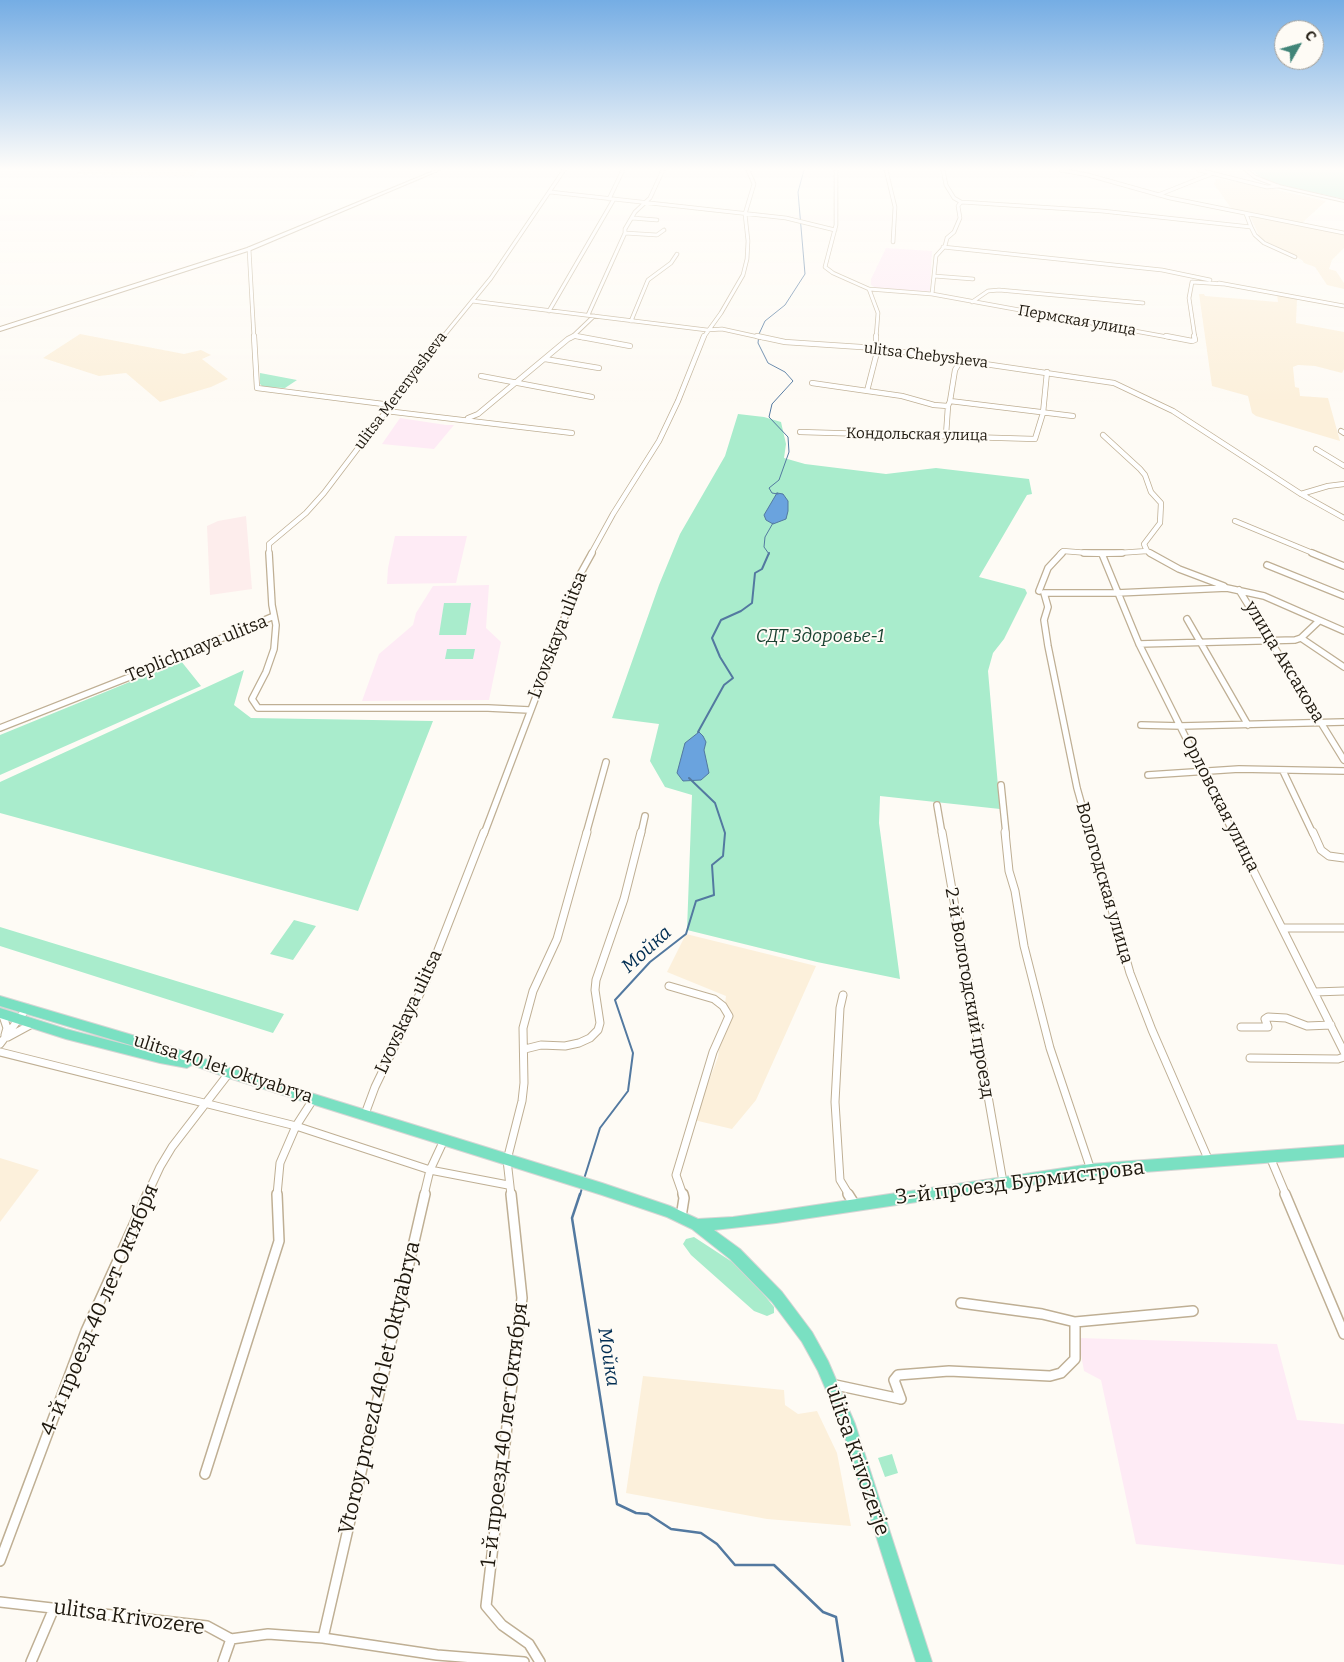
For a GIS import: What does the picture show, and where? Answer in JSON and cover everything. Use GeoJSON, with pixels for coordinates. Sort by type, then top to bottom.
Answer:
{"type":"FeatureCollection","features":[{"type":"Feature","properties":{"kind":"main road","name":"ulitsa 40 let Oktyabrya"},"geometry":{"type":"LineString","coordinates":[[0,1001],[23,1013],[166,1050],[229,1073],[314,1098],[507,1160]]}},
{"type":"Feature","properties":{"kind":"main road"},"geometry":{"type":"LineString","coordinates":[[1,1013],[23,1013],[34,1023],[66,1034],[151,1056],[211,1067]]}},
{"type":"Feature","properties":{"kind":"main road","name":"3-й проезд Бурмистрова"},"geometry":{"type":"LineString","coordinates":[[696,1225],[733,1223],[1091,1170],[1344,1151]]}},
{"type":"Feature","properties":{"kind":"main road","name":"ulitsa Krivozerje"},"geometry":{"type":"LineString","coordinates":[[507,1160],[682,1216],[735,1254],[777,1296],[807,1337],[831,1384],[848,1424],[924,1662]]}},
{"type":"Feature","properties":{"kind":"street"},"geometry":{"type":"LineString","coordinates":[[0,329],[253,248]]}},
{"type":"Feature","properties":{"kind":"street","name":"ulitsa Merenyasheva"},"geometry":{"type":"LineString","coordinates":[[274,616],[269,544],[317,502],[432,349],[491,278],[512,248]]}},
{"type":"Feature","properties":{"kind":"street"},"geometry":{"type":"LineString","coordinates":[[550,311],[586,248]]}},
{"type":"Feature","properties":{"kind":"street"},"geometry":{"type":"LineString","coordinates":[[588,315],[618,248]]}},
{"type":"Feature","properties":{"kind":"street","name":"Lvovskaya ulitsa"},"geometry":{"type":"LineString","coordinates":[[365,1114],[375,1087],[426,981],[463,888],[529,710],[554,649],[577,580],[613,514],[656,448],[678,401],[696,350],[707,330],[721,313],[743,275],[748,248]]}},
{"type":"Feature","properties":{"kind":"street"},"geometry":{"type":"LineString","coordinates":[[830,248],[825,266],[834,273],[869,289],[878,314],[876,356],[867,391]]}},
{"type":"Feature","properties":{"kind":"street"},"geometry":{"type":"LineString","coordinates":[[932,294],[936,256],[943,248]]}},
{"type":"Feature","properties":{"kind":"street"},"geometry":{"type":"LineString","coordinates":[[948,248],[1162,270],[1223,284],[1344,306]]}},
{"type":"Feature","properties":{"kind":"street"},"geometry":{"type":"LineString","coordinates":[[1273,248],[1294,258]]}},
{"type":"Feature","properties":{"kind":"street"},"geometry":{"type":"LineString","coordinates":[[250,249],[257,388],[391,404]]}},
{"type":"Feature","properties":{"kind":"street"},"geometry":{"type":"LineString","coordinates":[[631,321],[648,280],[671,263],[677,254]]}},
{"type":"Feature","properties":{"kind":"street"},"geometry":{"type":"LineString","coordinates":[[934,276],[973,279]]}},
{"type":"Feature","properties":{"kind":"street","name":"Пермская улица"},"geometry":{"type":"LineString","coordinates":[[869,289],[932,294],[1192,341],[1195,340],[1189,298],[1192,282],[1223,284]]}},
{"type":"Feature","properties":{"kind":"street"},"geometry":{"type":"LineString","coordinates":[[972,302],[988,291],[999,290],[1143,303]]}},
{"type":"Feature","properties":{"kind":"street","name":"ulitsa Chebysheva"},"geometry":{"type":"LineString","coordinates":[[472,301],[707,330],[722,329],[784,342],[876,348],[1114,383],[1173,411],[1301,494],[1344,518]]}},
{"type":"Feature","properties":{"kind":"street"},"geometry":{"type":"LineString","coordinates":[[464,419],[475,416],[568,339],[575,336],[594,316]]}},
{"type":"Feature","properties":{"kind":"street"},"geometry":{"type":"LineString","coordinates":[[1135,338],[1140,332]]}},
{"type":"Feature","properties":{"kind":"street"},"geometry":{"type":"LineString","coordinates":[[575,336],[630,346]]}},
{"type":"Feature","properties":{"kind":"street"},"geometry":{"type":"LineString","coordinates":[[545,358],[599,368]]}},
{"type":"Feature","properties":{"kind":"street"},"geometry":{"type":"LineString","coordinates":[[946,435],[955,370],[962,360]]}},
{"type":"Feature","properties":{"kind":"street"},"geometry":{"type":"LineString","coordinates":[[1042,413],[1047,372]]}},
{"type":"Feature","properties":{"kind":"street"},"geometry":{"type":"LineString","coordinates":[[481,376],[592,397]]}},
{"type":"Feature","properties":{"kind":"street"},"geometry":{"type":"LineString","coordinates":[[812,383],[902,396],[934,405],[949,403],[1073,416]]}},
{"type":"Feature","properties":{"kind":"street"},"geometry":{"type":"LineString","coordinates":[[386,411],[572,433]]}},
{"type":"Feature","properties":{"kind":"street","name":"Кондольская улица"},"geometry":{"type":"LineString","coordinates":[[800,432],[1035,439],[1042,413]]}},
{"type":"Feature","properties":{"kind":"street"},"geometry":{"type":"LineString","coordinates":[[1104,434],[1143,473],[1151,492],[1161,503],[1160,523],[1156,532],[1144,544],[1147,551]]}},
{"type":"Feature","properties":{"kind":"street"},"geometry":{"type":"LineString","coordinates":[[1316,448],[1344,466]]}},
{"type":"Feature","properties":{"kind":"street"},"geometry":{"type":"LineString","coordinates":[[1301,494],[1328,486],[1344,484]]}},
{"type":"Feature","properties":{"kind":"street"},"geometry":{"type":"LineString","coordinates":[[1235,521],[1344,566]]}},
{"type":"Feature","properties":{"kind":"street","name":"Вологодская улица"},"geometry":{"type":"LineString","coordinates":[[1102,554],[1063,551],[1048,568],[1042,592],[1048,606],[1044,620],[1048,646],[1077,788],[1130,973],[1152,1030],[1209,1161]]}},
{"type":"Feature","properties":{"kind":"street"},"geometry":{"type":"LineString","coordinates":[[1102,554],[1147,551],[1179,569],[1227,588]]}},
{"type":"Feature","properties":{"kind":"street","name":"Орловская улица"},"geometry":{"type":"LineString","coordinates":[[1102,554],[1139,644],[1344,1052]]}},
{"type":"Feature","properties":{"kind":"street"},"geometry":{"type":"LineString","coordinates":[[1267,565],[1344,596]]}},
{"type":"Feature","properties":{"kind":"street"},"geometry":{"type":"LineString","coordinates":[[1042,592],[1117,593],[1227,588],[1264,596],[1344,631]]}},
{"type":"Feature","properties":{"kind":"street","name":"улица Аксакова"},"geometry":{"type":"LineString","coordinates":[[1240,590],[1344,760]]}},
{"type":"Feature","properties":{"kind":"street","name":"Teplichnaya ulitsa"},"geometry":{"type":"LineString","coordinates":[[0,728],[150,669],[274,616],[274,649],[266,672],[252,699],[258,708],[488,708],[529,710]]}},
{"type":"Feature","properties":{"kind":"street"},"geometry":{"type":"LineString","coordinates":[[1186,619],[1248,725]]}},
{"type":"Feature","properties":{"kind":"street"},"geometry":{"type":"LineString","coordinates":[[1301,638],[1319,621]]}},
{"type":"Feature","properties":{"kind":"street"},"geometry":{"type":"LineString","coordinates":[[1139,644],[1301,638],[1344,668]]}},
{"type":"Feature","properties":{"kind":"street"},"geometry":{"type":"LineString","coordinates":[[1141,725],[1181,726],[1344,722]]}},
{"type":"Feature","properties":{"kind":"street"},"geometry":{"type":"LineString","coordinates":[[0,1052],[296,1126],[430,1170],[508,1185],[507,1160],[522,1102],[525,1049],[523,1028],[530,1001],[557,939],[606,762]]}},
{"type":"Feature","properties":{"kind":"street"},"geometry":{"type":"LineString","coordinates":[[1148,776],[1239,769],[1344,771]]}},
{"type":"Feature","properties":{"kind":"street"},"geometry":{"type":"LineString","coordinates":[[1283,771],[1321,850],[1329,856],[1344,858]]}},
{"type":"Feature","properties":{"kind":"street"},"geometry":{"type":"LineString","coordinates":[[1001,785],[1009,871],[1015,891],[1024,946],[1050,1048],[1091,1170]]}},
{"type":"Feature","properties":{"kind":"street","name":"2-й Вологодский проезд"},"geometry":{"type":"LineString","coordinates":[[937,805],[1003,1182]]}},
{"type":"Feature","properties":{"kind":"street"},"geometry":{"type":"LineString","coordinates":[[525,1049],[542,1045],[571,1045],[587,1040],[598,1030],[600,1024],[595,990],[596,980],[624,899],[645,816]]}},
{"type":"Feature","properties":{"kind":"street"},"geometry":{"type":"LineString","coordinates":[[1283,928],[1344,928]]}},
{"type":"Feature","properties":{"kind":"street"},"geometry":{"type":"LineString","coordinates":[[669,986],[714,998],[729,1016],[713,1052],[676,1175],[684,1198],[682,1216]]}},
{"type":"Feature","properties":{"kind":"street"},"geometry":{"type":"LineString","coordinates":[[1315,992],[1344,991]]}},
{"type":"Feature","properties":{"kind":"street"},"geometry":{"type":"LineString","coordinates":[[843,996],[840,1008],[835,1102],[840,1180],[855,1205]]}},
{"type":"Feature","properties":{"kind":"street"},"geometry":{"type":"LineString","coordinates":[[1,1013],[7,1028],[1,1042]]}},
{"type":"Feature","properties":{"kind":"street"},"geometry":{"type":"LineString","coordinates":[[1,1042],[23,1013]]}},
{"type":"Feature","properties":{"kind":"street"},"geometry":{"type":"LineString","coordinates":[[1241,1027],[1268,1027],[1265,1019],[1268,1017],[1286,1018],[1307,1026],[1331,1025]]}},
{"type":"Feature","properties":{"kind":"street"},"geometry":{"type":"LineString","coordinates":[[1,1042],[17,1030],[34,1023]]}},
{"type":"Feature","properties":{"kind":"street"},"geometry":{"type":"LineString","coordinates":[[1250,1058],[1338,1059],[1344,1057]]}},
{"type":"Feature","properties":{"kind":"street","name":"4-й проезд 40 лет Октября"},"geometry":{"type":"LineString","coordinates":[[0,1561],[90,1323],[160,1167],[172,1148],[229,1073]]}},
{"type":"Feature","properties":{"kind":"street"},"geometry":{"type":"LineString","coordinates":[[205,1474],[279,1241],[277,1199],[280,1163],[296,1126],[314,1098]]}},
{"type":"Feature","properties":{"kind":"street","name":"Vtoroy proezd 40 let Oktyabrya"},"geometry":{"type":"LineString","coordinates":[[323,1638],[430,1170],[444,1140]]}},
{"type":"Feature","properties":{"kind":"street"},"geometry":{"type":"LineString","coordinates":[[1270,1157],[1344,1334]]}},
{"type":"Feature","properties":{"kind":"street","name":"1-й проезд 40 лет Октября"},"geometry":{"type":"LineString","coordinates":[[508,1185],[522,1298],[486,1606],[502,1625],[529,1644],[540,1662]]}},
{"type":"Feature","properties":{"kind":"street"},"geometry":{"type":"LineString","coordinates":[[961,1302],[1042,1314],[1075,1322],[1192,1311]]}},
{"type":"Feature","properties":{"kind":"street"},"geometry":{"type":"LineString","coordinates":[[831,1384],[901,1399],[894,1380],[896,1376],[901,1374],[949,1371],[1056,1375],[1067,1370],[1075,1359],[1075,1322]]}},
{"type":"Feature","properties":{"kind":"street","name":"ulitsa Krivozere"},"geometry":{"type":"LineString","coordinates":[[0,1602],[207,1626],[232,1639]]}},
{"type":"Feature","properties":{"kind":"street"},"geometry":{"type":"LineString","coordinates":[[31,1662],[54,1608]]}},
{"type":"Feature","properties":{"kind":"street"},"geometry":{"type":"LineString","coordinates":[[223,1662],[232,1639],[268,1634],[323,1638],[437,1655],[524,1662]]}},
{"type":"Feature","properties":{"kind":"shaded area"},"geometry":{"type":"Polygon","coordinates":[[[886,248],[932,251],[930,291],[876,288],[871,285],[871,279],[886,248]]]}},
{"type":"Feature","properties":{"kind":"shaded area"},"geometry":{"type":"Polygon","coordinates":[[[1278,248],[1344,248],[1332,260],[1329,269],[1336,271],[1344,283],[1344,289],[1327,285],[1315,267],[1304,263],[1302,260],[1278,248]]]}},
{"type":"Feature","properties":{"kind":"shaded area"},"geometry":{"type":"Polygon","coordinates":[[[1199,294],[1278,302],[1277,295],[1297,299],[1296,323],[1344,332],[1344,369],[1342,373],[1315,366],[1298,365],[1293,367],[1295,387],[1299,388],[1300,396],[1328,398],[1340,441],[1256,416],[1252,413],[1248,396],[1212,386],[1199,294]]]}},
{"type":"Feature","properties":{"kind":"shaded area"},"geometry":{"type":"Polygon","coordinates":[[[80,334],[184,354],[201,350],[211,355],[202,359],[228,379],[211,387],[160,402],[126,373],[99,376],[43,358],[80,334]]]}},
{"type":"Feature","properties":{"kind":"shaded area"},"geometry":{"type":"Polygon","coordinates":[[[400,418],[454,425],[434,449],[382,444],[400,418]]]}},
{"type":"Feature","properties":{"kind":"shaded area"},"geometry":{"type":"Polygon","coordinates":[[[246,516],[252,589],[210,595],[207,526],[218,521],[246,516]]]}},
{"type":"Feature","properties":{"kind":"shaded area"},"geometry":{"type":"Polygon","coordinates":[[[395,536],[467,536],[456,583],[387,584],[388,568],[395,536]]]}},
{"type":"Feature","properties":{"kind":"shaded area"},"geometry":{"type":"Polygon","coordinates":[[[489,585],[486,628],[501,642],[489,700],[362,701],[379,654],[413,625],[416,613],[433,586],[489,585]]]}},
{"type":"Feature","properties":{"kind":"shaded area"},"geometry":{"type":"Polygon","coordinates":[[[686,934],[816,966],[756,1100],[732,1129],[694,1120],[718,1057],[726,996],[667,972],[686,934]]]}},
{"type":"Feature","properties":{"kind":"shaded area"},"geometry":{"type":"Polygon","coordinates":[[[0,1158],[39,1170],[0,1222],[0,1158]]]}},
{"type":"Feature","properties":{"kind":"shaded area"},"geometry":{"type":"Polygon","coordinates":[[[1078,1338],[1277,1344],[1297,1420],[1344,1424],[1344,1565],[1136,1544],[1101,1380],[1084,1371],[1078,1338]]]}},
{"type":"Feature","properties":{"kind":"shaded area"},"geometry":{"type":"Polygon","coordinates":[[[643,1376],[784,1390],[785,1405],[798,1414],[817,1411],[837,1453],[851,1526],[767,1519],[626,1493],[643,1376]]]}},
{"type":"Feature","properties":{"kind":"green space"},"geometry":{"type":"Polygon","coordinates":[[[260,373],[297,380],[285,388],[263,387],[260,384],[260,373]]]}},
{"type":"Feature","properties":{"kind":"green space","name":"СДТ Здоровье-1"},"geometry":{"type":"Polygon","coordinates":[[[738,414],[764,417],[781,422],[786,444],[784,458],[805,464],[886,474],[936,468],[1029,479],[1032,494],[1027,495],[979,577],[1025,589],[1027,593],[1004,639],[993,653],[988,671],[1000,809],[880,796],[879,823],[900,979],[817,962],[687,930],[692,795],[665,787],[650,761],[659,724],[612,718],[659,585],[680,534],[725,456],[738,414]]]}},
{"type":"Feature","properties":{"kind":"green space"},"geometry":{"type":"Polygon","coordinates":[[[444,603],[471,603],[466,635],[439,635],[444,603]]]}},
{"type":"Feature","properties":{"kind":"green space"},"geometry":{"type":"Polygon","coordinates":[[[447,649],[475,649],[473,659],[445,659],[447,649]]]}},
{"type":"Feature","properties":{"kind":"green space"},"geometry":{"type":"Polygon","coordinates":[[[181,661],[201,686],[0,775],[0,735],[181,661]]]}},
{"type":"Feature","properties":{"kind":"green space"},"geometry":{"type":"Polygon","coordinates":[[[244,670],[234,705],[251,718],[433,721],[358,911],[0,813],[0,782],[244,670]]]}},
{"type":"Feature","properties":{"kind":"green space"},"geometry":{"type":"Polygon","coordinates":[[[294,920],[316,926],[293,960],[270,954],[294,920]]]}},
{"type":"Feature","properties":{"kind":"green space"},"geometry":{"type":"Polygon","coordinates":[[[0,927],[284,1014],[273,1033],[0,946],[0,927]]]}},
{"type":"Feature","properties":{"kind":"green space"},"geometry":{"type":"Polygon","coordinates":[[[694,1237],[743,1269],[774,1307],[774,1313],[767,1316],[754,1311],[691,1255],[683,1244],[686,1239],[694,1237]]]}},
{"type":"Feature","properties":{"kind":"green space"},"geometry":{"type":"Polygon","coordinates":[[[892,1454],[898,1473],[885,1477],[878,1458],[892,1454]]]}},
{"type":"Feature","properties":{"kind":"water"},"geometry":{"type":"Polygon","coordinates":[[[777,493],[783,494],[788,501],[788,511],[786,519],[773,524],[766,520],[764,515],[777,493]]]}},
{"type":"Feature","properties":{"kind":"water"},"geometry":{"type":"Polygon","coordinates":[[[699,732],[706,742],[704,750],[709,773],[701,780],[683,781],[677,773],[685,743],[699,732]]]}},
{"type":"Feature","properties":{"kind":"waterway","name":"Мойка"},"geometry":{"type":"LineString","coordinates":[[778,494],[772,493],[769,488],[779,480],[789,452],[788,437],[769,417],[772,404],[793,381],[785,372],[768,363],[758,343],[759,334],[765,321],[785,305],[805,274],[803,248]]}},
{"type":"Feature","properties":{"kind":"waterway","name":"Мойка"},"geometry":{"type":"LineString","coordinates":[[769,554],[764,547],[765,537],[773,523]]}},
{"type":"Feature","properties":{"kind":"waterway","name":"Мойка"},"geometry":{"type":"LineString","coordinates":[[698,732],[724,685],[733,678],[720,657],[712,638],[721,620],[741,611],[752,603],[755,573],[762,569],[769,554]]}},
{"type":"Feature","properties":{"kind":"waterway","name":"Мойка"},"geometry":{"type":"LineString","coordinates":[[584,1179],[600,1128],[628,1091],[633,1053],[615,1000],[650,962],[686,934],[696,901],[714,895],[712,865],[723,856],[725,833],[715,803],[689,778]]}},
{"type":"Feature","properties":{"kind":"waterway","name":"Мойка"},"geometry":{"type":"LineString","coordinates":[[580,1195],[582,1188]]}},
{"type":"Feature","properties":{"kind":"waterway","name":"Мойка"},"geometry":{"type":"LineString","coordinates":[[580,1194],[572,1218],[617,1504],[636,1513],[648,1514],[671,1529],[701,1533],[717,1544],[735,1565],[774,1565],[823,1612],[836,1617],[843,1662]]}}]}
